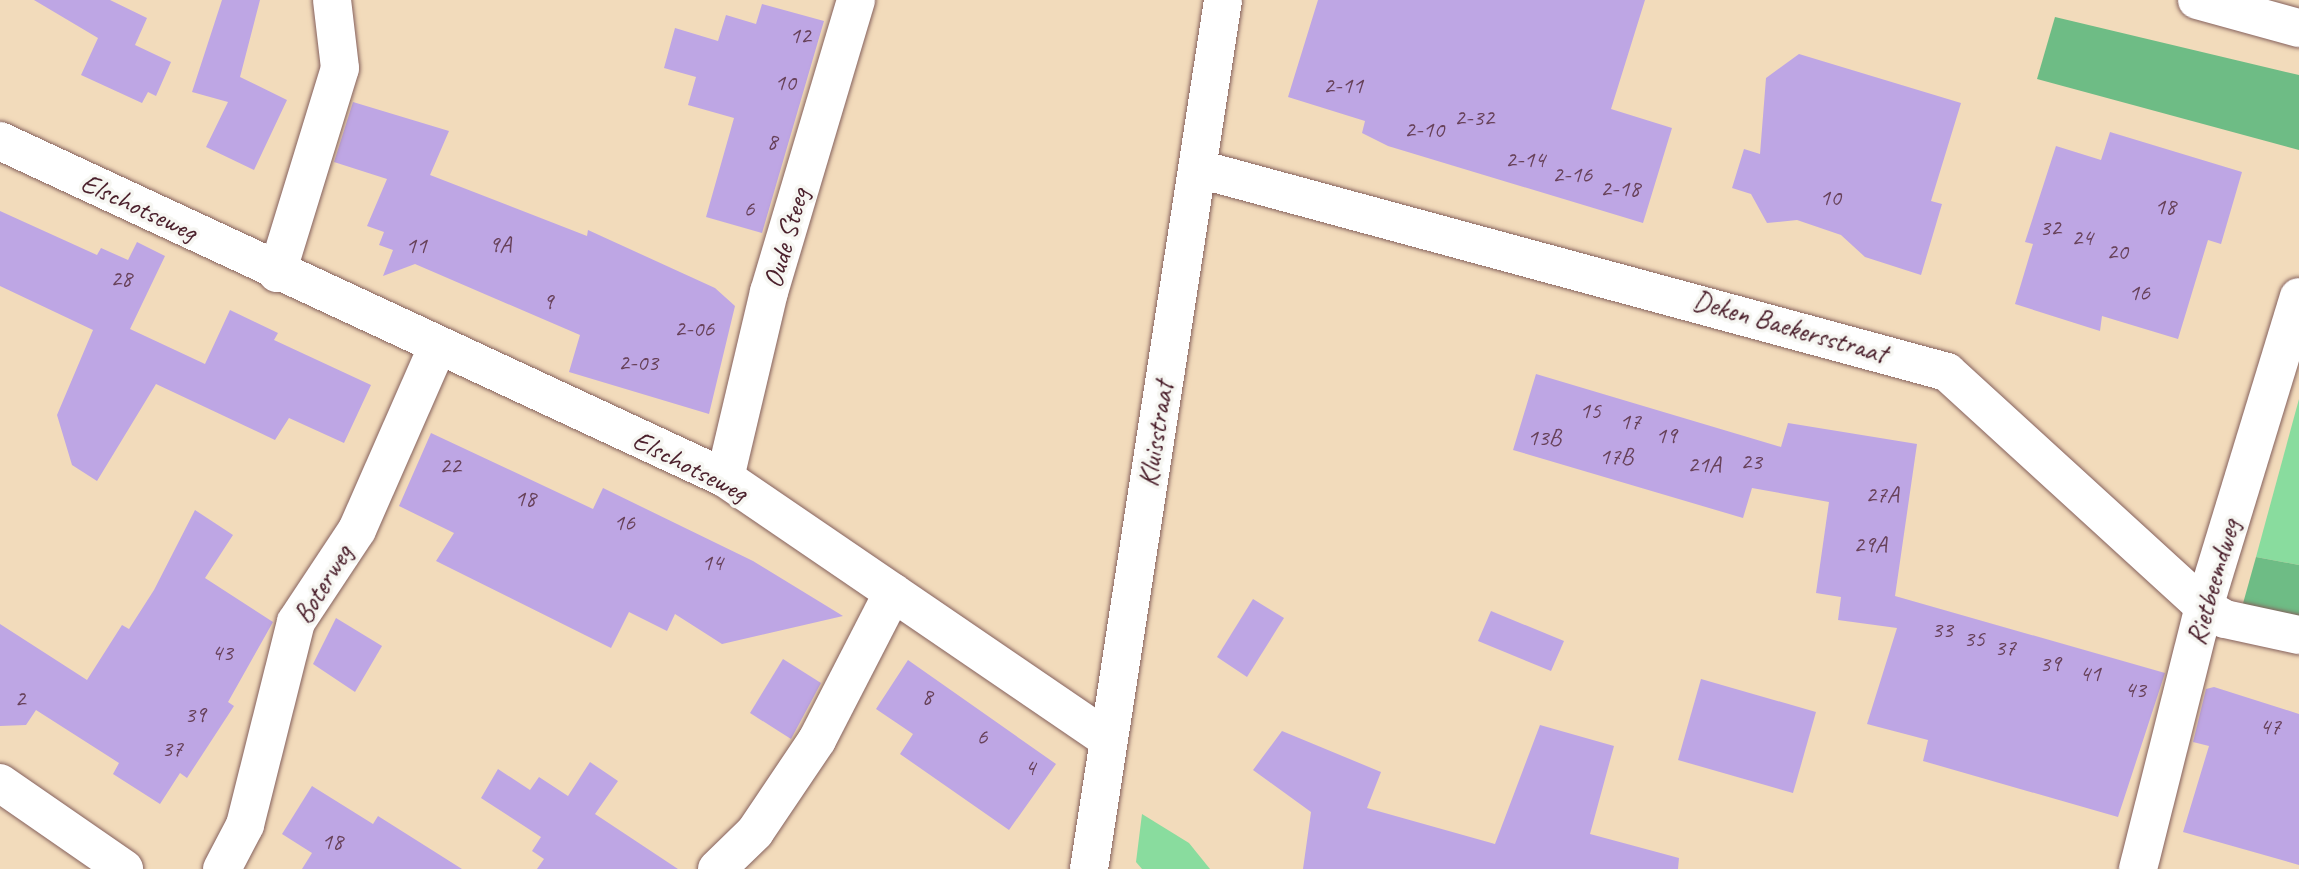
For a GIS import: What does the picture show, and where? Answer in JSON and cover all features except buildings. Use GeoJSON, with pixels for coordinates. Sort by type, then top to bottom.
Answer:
{"type":"FeatureCollection","features":[{"type":"Feature","properties":{"kind":"street"},"geometry":{"type":"LineString","coordinates":[[277,273],[340,68],[332,0]]}},
{"type":"Feature","properties":{"kind":"street","name":"Oude Steeg"},"geometry":{"type":"LineString","coordinates":[[725,478],[769,292],[856,0]]}},
{"type":"Feature","properties":{"kind":"street","name":"Kluisstraat"},"geometry":{"type":"LineString","coordinates":[[1089,869],[1106,738],[1199,169],[1223,0]]}},
{"type":"Feature","properties":{"kind":"street"},"geometry":{"type":"LineString","coordinates":[[2197,0],[2299,28]]}},
{"type":"Feature","properties":{"kind":"street","name":"Elschotseweg"},"geometry":{"type":"LineString","coordinates":[[0,141],[437,348],[725,478],[1106,738]]}},
{"type":"Feature","properties":{"kind":"street","name":"Deken Baekersstraat"},"geometry":{"type":"LineString","coordinates":[[1199,169],[1947,372],[2204,607],[2225,619],[2299,635]]}},
{"type":"Feature","properties":{"kind":"street","name":"Rietbeemdweg"},"geometry":{"type":"LineString","coordinates":[[2138,869],[2204,607],[2299,297]]}},
{"type":"Feature","properties":{"kind":"street","name":"Boterweg"},"geometry":{"type":"LineString","coordinates":[[222,869],[245,825],[296,622],[358,530],[437,348]]}},
{"type":"Feature","properties":{"kind":"street"},"geometry":{"type":"LineString","coordinates":[[717,869],[755,832],[817,740],[892,592]]}},
{"type":"Feature","properties":{"kind":"street"},"geometry":{"type":"LineString","coordinates":[[0,783],[124,869]]}},
{"type":"Feature","properties":{"kind":"green space"},"geometry":{"type":"Polygon","coordinates":[[[2055,17],[2299,75],[2299,150],[2037,79],[2055,17]]]}},
{"type":"Feature","properties":{"kind":"green space"},"geometry":{"type":"Polygon","coordinates":[[[2299,399],[2299,565],[2256,557],[2299,399]]]}},
{"type":"Feature","properties":{"kind":"green space"},"geometry":{"type":"Polygon","coordinates":[[[2256,557],[2299,565],[2299,618],[2242,607],[2256,557]]]}},
{"type":"Feature","properties":{"kind":"green space"},"geometry":{"type":"Polygon","coordinates":[[[1142,814],[1189,843],[1210,869],[1142,869],[1136,862],[1142,814]]]}}]}
